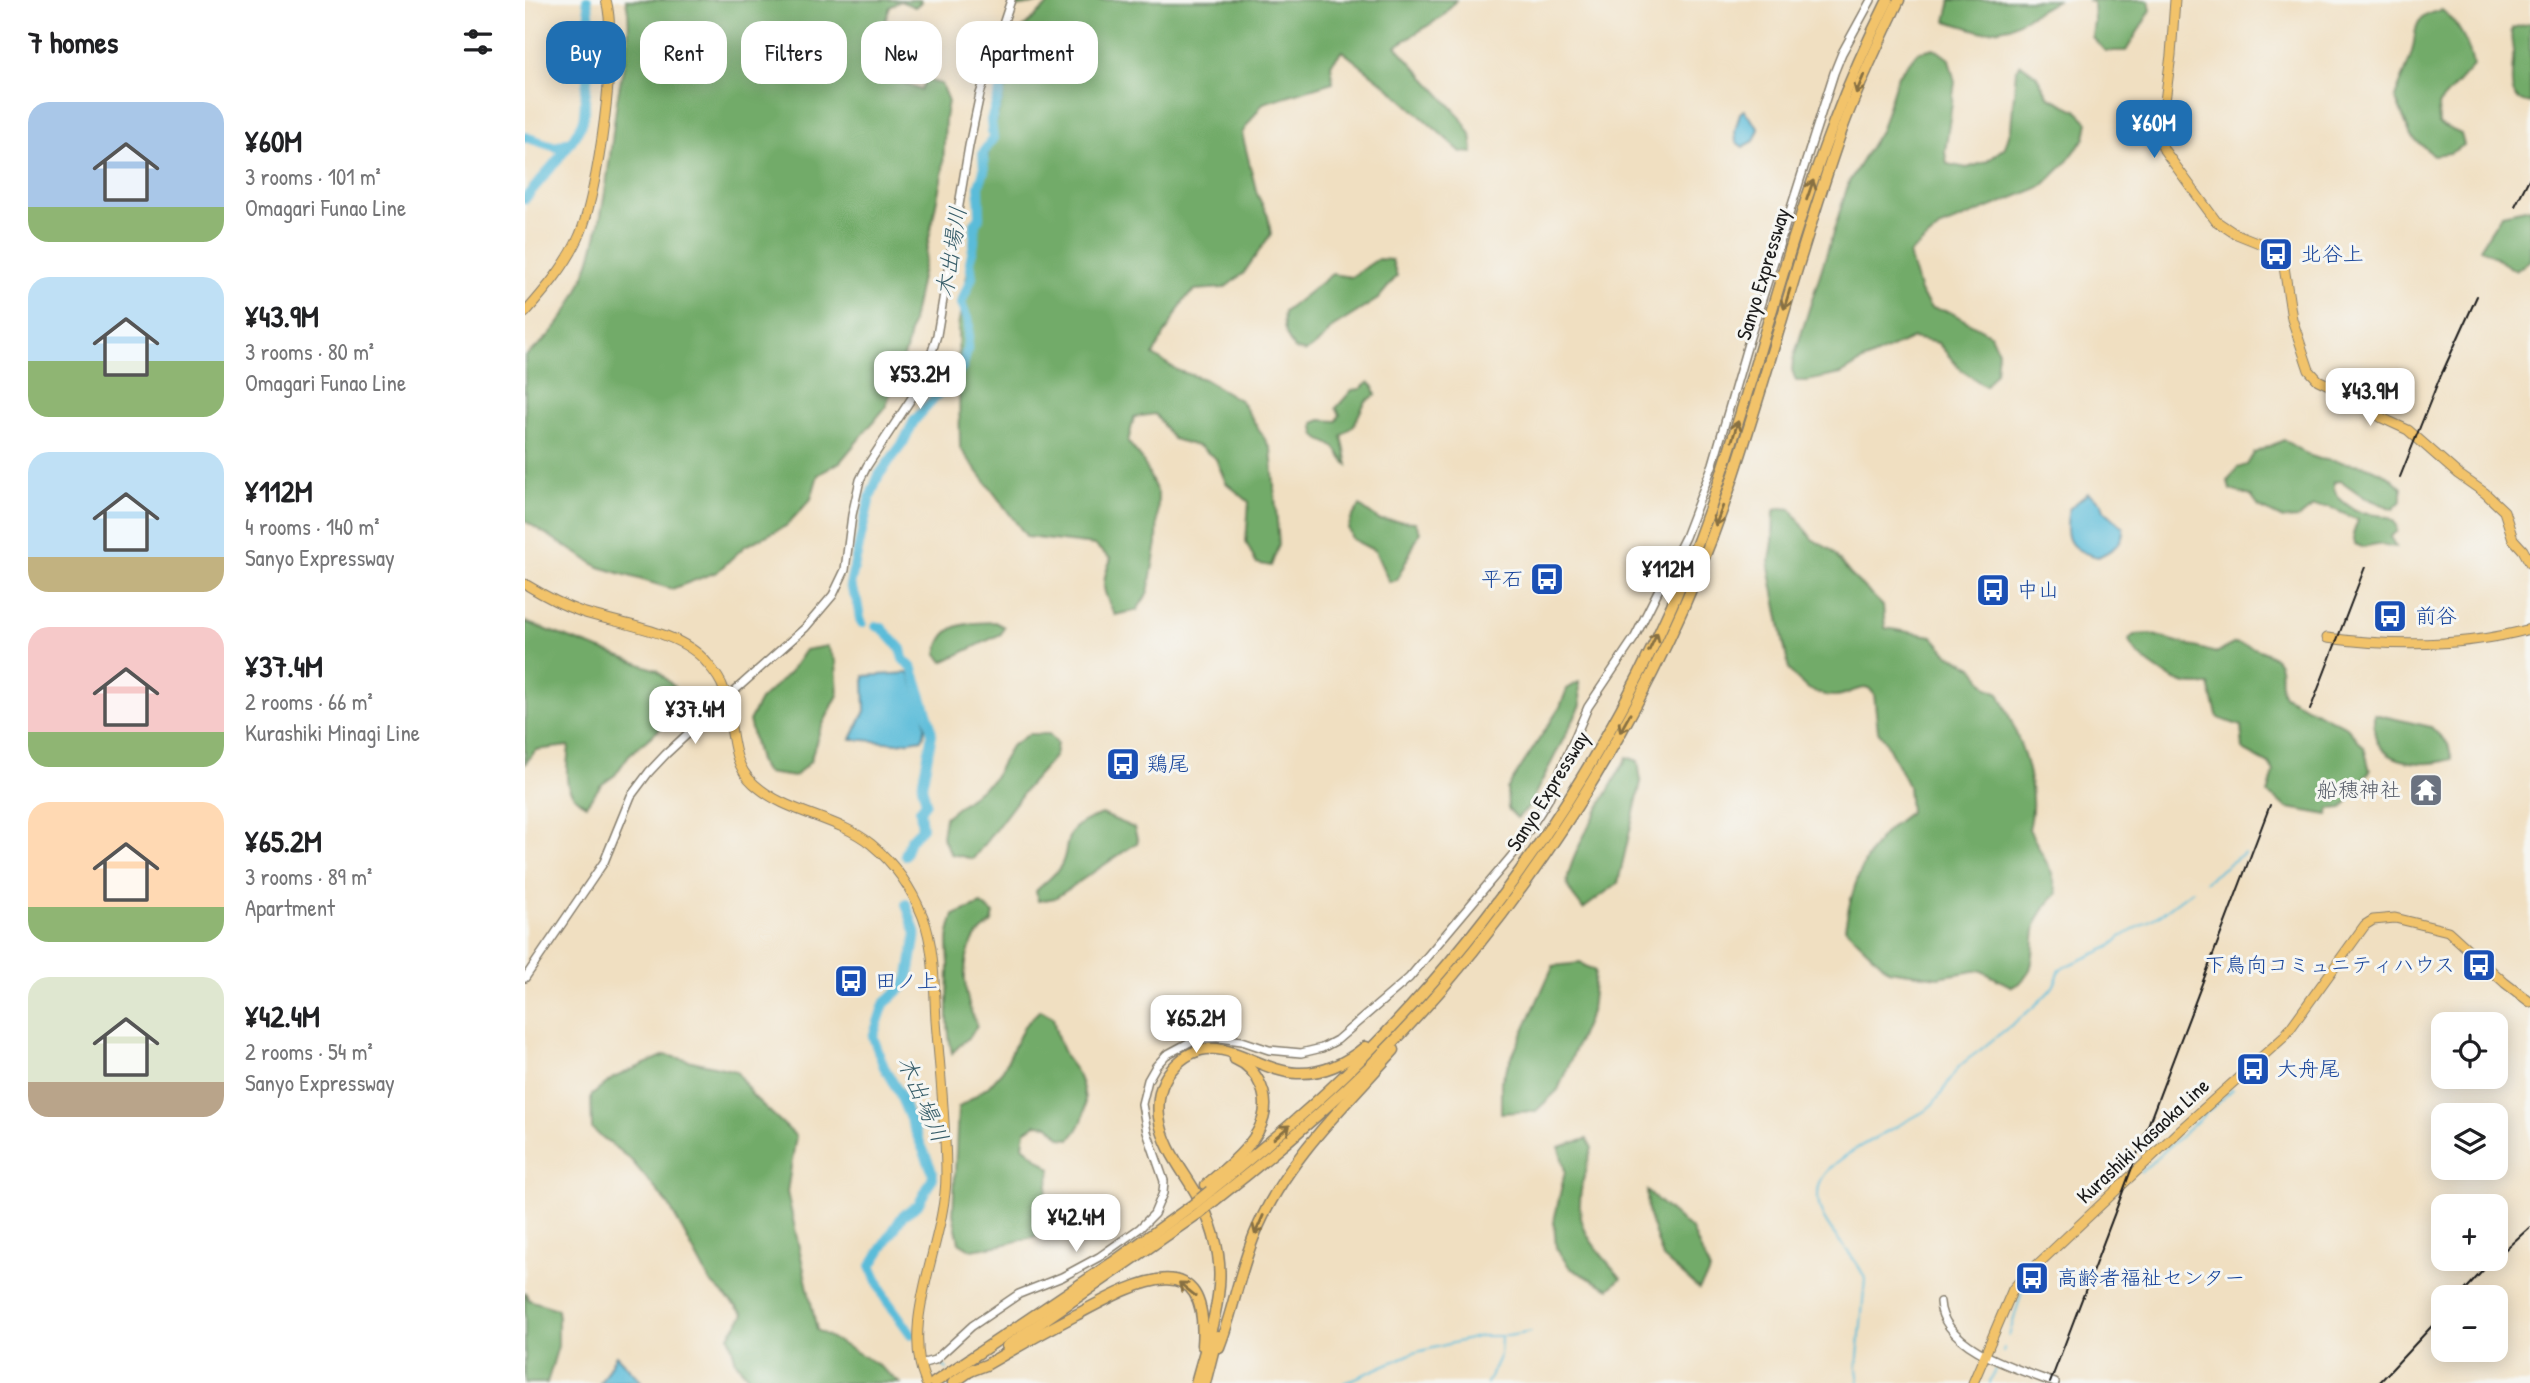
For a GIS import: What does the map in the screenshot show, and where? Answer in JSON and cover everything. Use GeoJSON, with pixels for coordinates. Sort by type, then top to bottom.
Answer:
{"type":"FeatureCollection","features":[{"type":"Feature","properties":{"kind":"highway","name":"Sanyo Expressway"},"geometry":{"type":"LineString","coordinates":[[934,1383],[1014,1340],[1127,1265],[1317,1101],[1402,1016],[1495,906],[1532,853],[1602,742],[1639,672],[1688,563],[1711,506],[1825,147],[1848,85],[1888,0]]}},
{"type":"Feature","properties":{"kind":"highway","name":"Sanyo Expressway"},"geometry":{"type":"LineString","coordinates":[[1210,1192],[1272,1155],[1360,1075],[1415,1018],[1465,959],[1528,876],[1583,795],[1644,689],[1722,509],[1843,128],[1899,0]]}},
{"type":"Feature","properties":{"kind":"highway"},"geometry":{"type":"LineString","coordinates":[[1202,1380],[1224,1335],[1248,1251],[1278,1188],[1307,1147],[1402,1041],[1465,959]]}},
{"type":"Feature","properties":{"kind":"highway"},"geometry":{"type":"LineString","coordinates":[[1202,1380],[1218,1302],[1219,1258],[1210,1221],[1174,1160],[1161,1129],[1159,1102],[1166,1077],[1175,1065],[1187,1056],[1215,1049],[1229,1051],[1282,1071],[1298,1073],[1322,1070],[1356,1055],[1402,1016]]}},
{"type":"Feature","properties":{"kind":"highway"},"geometry":{"type":"LineString","coordinates":[[1195,1205],[1210,1192],[1253,1140],[1265,1113],[1262,1087],[1253,1073],[1240,1061],[1217,1055],[1199,1057],[1178,1071],[1169,1085],[1165,1101],[1165,1118],[1170,1136],[1211,1208],[1224,1247],[1225,1291],[1202,1380]]}},
{"type":"Feature","properties":{"kind":"highway","name":"Sanyo Expressway"},"geometry":{"type":"LineString","coordinates":[[1014,1340],[1112,1263],[1195,1205]]}},
{"type":"Feature","properties":{"kind":"highway"},"geometry":{"type":"LineString","coordinates":[[953,1383],[970,1371],[986,1365],[1014,1340],[1155,1279],[1170,1279],[1189,1289],[1201,1306],[1204,1321],[1202,1380]]}},
{"type":"Feature","properties":{"kind":"main road"},"geometry":{"type":"LineString","coordinates":[[525,313],[560,271],[578,239],[589,211],[603,125],[610,50],[610,19],[606,0]]}},
{"type":"Feature","properties":{"kind":"main road"},"geometry":{"type":"LineString","coordinates":[[2175,0],[2160,140],[2164,150],[2222,226],[2279,251],[2296,332],[2309,370],[2318,380],[2352,396],[2382,418],[2408,430],[2458,474],[2485,492],[2504,511],[2513,539],[2530,563]]}},
{"type":"Feature","properties":{"kind":"main road"},"geometry":{"type":"LineString","coordinates":[[525,584],[561,604],[668,637],[691,648],[705,660],[721,681],[737,757],[750,782],[770,797],[832,821],[856,834],[890,862],[915,899],[924,920],[932,964],[946,1178],[940,1224],[919,1322],[918,1351],[926,1383]]}},
{"type":"Feature","properties":{"kind":"main road"},"geometry":{"type":"LineString","coordinates":[[2327,638],[2387,644],[2425,644],[2485,639],[2530,629]]}},
{"type":"Feature","properties":{"kind":"main road","name":"Kurashiki Kasaoka Line"},"geometry":{"type":"LineString","coordinates":[[1973,1383],[2019,1282],[2180,1130],[2284,1037],[2365,925],[2372,920],[2395,918],[2448,931],[2530,1002]]}},
{"type":"Feature","properties":{"kind":"street"},"geometry":{"type":"LineString","coordinates":[[525,978],[604,862],[631,796],[658,763],[805,628],[834,595],[845,570],[852,515],[860,480],[926,372],[937,335],[968,146],[980,94],[1011,0]]}},
{"type":"Feature","properties":{"kind":"street"},"geometry":{"type":"LineString","coordinates":[[921,1364],[935,1360],[972,1326],[1019,1294],[1062,1277],[1099,1257],[1140,1228],[1154,1214],[1163,1193],[1164,1181],[1147,1132],[1142,1104],[1148,1080],[1166,1055],[1192,1041],[1212,1038],[1243,1041],[1269,1050],[1301,1053],[1322,1048],[1337,1040],[1409,978],[1515,852],[1548,800],[1588,707],[1636,637],[1685,537],[1713,464],[1749,340],[1834,73],[1871,0]]}},
{"type":"Feature","properties":{"kind":"street"},"geometry":{"type":"LineString","coordinates":[[1940,1302],[1942,1315],[1971,1348],[2055,1383]]}},
{"type":"Feature","properties":{"kind":"green space"},"geometry":{"type":"Polygon","coordinates":[[[626,0],[920,0],[915,7],[900,1],[890,7],[885,21],[861,21],[861,84],[905,84],[920,90],[924,84],[941,84],[948,101],[943,170],[906,351],[885,408],[840,462],[818,475],[811,499],[786,526],[745,546],[717,572],[672,589],[599,567],[525,521],[525,356],[551,334],[570,306],[585,274],[603,204],[620,84],[626,84],[626,0]]]}},
{"type":"Feature","properties":{"kind":"green space"},"geometry":{"type":"Polygon","coordinates":[[[1019,0],[1456,0],[1443,16],[1396,46],[1459,115],[1471,134],[1473,153],[1461,152],[1387,86],[1342,51],[1331,64],[1333,82],[1263,103],[1242,133],[1257,194],[1268,216],[1271,234],[1243,274],[1224,288],[1195,290],[1184,300],[1153,355],[1179,371],[1204,379],[1241,401],[1271,449],[1279,544],[1271,566],[1256,563],[1246,542],[1249,502],[1226,483],[1216,459],[1200,447],[1173,439],[1155,414],[1134,417],[1128,442],[1142,459],[1158,494],[1157,543],[1148,593],[1137,610],[1115,615],[1104,587],[1111,559],[1094,545],[1027,537],[960,448],[958,327],[991,137],[1007,84],[1098,84],[1098,21],[1031,21],[1052,1],[1015,7],[1019,0]]]}},
{"type":"Feature","properties":{"kind":"green space"},"geometry":{"type":"Polygon","coordinates":[[[1951,0],[2057,0],[2010,27],[1983,32],[1946,21],[1951,0]]]}},
{"type":"Feature","properties":{"kind":"green space"},"geometry":{"type":"Polygon","coordinates":[[[2087,0],[2149,0],[2151,10],[2126,51],[2105,51],[2092,37],[2093,2],[2087,0]]]}},
{"type":"Feature","properties":{"kind":"green space"},"geometry":{"type":"Polygon","coordinates":[[[2442,10],[2463,35],[2473,66],[2438,105],[2439,124],[2461,134],[2464,145],[2450,153],[2433,155],[2411,136],[2395,97],[2409,60],[2419,21],[2442,10]]]}},
{"type":"Feature","properties":{"kind":"green space"},"geometry":{"type":"Polygon","coordinates":[[[2530,23],[2530,104],[2516,97],[2513,90],[2511,34],[2512,28],[2530,23]]]}},
{"type":"Feature","properties":{"kind":"green space"},"geometry":{"type":"Polygon","coordinates":[[[1934,48],[1949,59],[1955,82],[1945,152],[1947,164],[1967,168],[1986,162],[2005,147],[2011,128],[2016,70],[2021,64],[2036,75],[2049,97],[2076,110],[2088,122],[2085,138],[2043,186],[1941,227],[1909,254],[1920,292],[1931,308],[1950,312],[1991,335],[1998,351],[1996,372],[1985,386],[1961,370],[1938,343],[1913,338],[1841,374],[1796,381],[1792,370],[1793,360],[1849,182],[1881,129],[1898,75],[1918,52],[1934,48]]]}},
{"type":"Feature","properties":{"kind":"green space"},"geometry":{"type":"Polygon","coordinates":[[[2530,208],[2530,260],[2516,271],[2480,248],[2502,214],[2530,208]]]}},
{"type":"Feature","properties":{"kind":"green space"},"geometry":{"type":"Polygon","coordinates":[[[1378,259],[1392,260],[1397,276],[1378,299],[1332,328],[1306,352],[1294,349],[1285,331],[1284,312],[1332,274],[1351,277],[1378,259]]]}},
{"type":"Feature","properties":{"kind":"green space"},"geometry":{"type":"Polygon","coordinates":[[[1369,382],[1376,395],[1365,402],[1354,425],[1342,436],[1348,465],[1334,447],[1317,437],[1314,423],[1321,420],[1337,421],[1340,414],[1336,408],[1352,390],[1360,389],[1369,382]]]}},
{"type":"Feature","properties":{"kind":"green space"},"geometry":{"type":"Polygon","coordinates":[[[2284,440],[2320,459],[2367,466],[2389,476],[2402,488],[2402,500],[2393,509],[2364,497],[2341,481],[2334,482],[2336,493],[2350,507],[2394,521],[2397,531],[2390,537],[2396,547],[2377,544],[2362,547],[2355,544],[2353,534],[2358,520],[2329,507],[2313,507],[2299,518],[2283,519],[2259,507],[2251,496],[2230,490],[2228,481],[2237,468],[2247,465],[2254,453],[2284,440]]]}},
{"type":"Feature","properties":{"kind":"green space"},"geometry":{"type":"Polygon","coordinates":[[[1360,506],[1379,520],[1415,522],[1420,532],[1397,580],[1389,582],[1375,551],[1352,539],[1348,528],[1360,506]]]}},
{"type":"Feature","properties":{"kind":"green space"},"geometry":{"type":"Polygon","coordinates":[[[1780,508],[1791,509],[1812,539],[1831,550],[1851,575],[1883,606],[1885,628],[1932,636],[1948,654],[1973,667],[1988,688],[1999,693],[2020,742],[2030,777],[2032,812],[2029,829],[2052,873],[2057,894],[2045,906],[2037,922],[2031,967],[2021,981],[2012,987],[1980,970],[1938,977],[1888,970],[1845,928],[1854,890],[1870,854],[1888,830],[1910,812],[1908,786],[1878,731],[1874,694],[1869,688],[1829,696],[1803,685],[1789,670],[1769,567],[1774,511],[1780,508]]]}},
{"type":"Feature","properties":{"kind":"green space"},"geometry":{"type":"Polygon","coordinates":[[[525,622],[657,670],[677,690],[661,728],[629,755],[615,775],[601,785],[586,805],[572,794],[569,787],[569,746],[536,750],[525,764],[525,622]]]}},
{"type":"Feature","properties":{"kind":"green space"},"geometry":{"type":"Polygon","coordinates":[[[995,622],[1004,627],[1001,634],[943,662],[937,654],[944,636],[957,626],[995,622]]]}},
{"type":"Feature","properties":{"kind":"green space"},"geometry":{"type":"Polygon","coordinates":[[[2150,634],[2216,653],[2235,643],[2274,657],[2280,667],[2284,696],[2347,727],[2364,747],[2370,771],[2343,808],[2329,809],[2328,815],[2288,808],[2268,794],[2274,772],[2269,764],[2243,750],[2241,726],[2218,718],[2209,685],[2187,684],[2174,679],[2150,664],[2131,645],[2129,639],[2134,635],[2150,634]]]}},
{"type":"Feature","properties":{"kind":"green space"},"geometry":{"type":"Polygon","coordinates":[[[827,646],[836,662],[838,695],[820,730],[810,762],[794,777],[766,773],[759,761],[749,721],[760,700],[789,673],[805,650],[827,646]]]}},
{"type":"Feature","properties":{"kind":"green space"},"geometry":{"type":"Polygon","coordinates":[[[1579,682],[1581,705],[1528,808],[1517,818],[1508,809],[1507,789],[1560,707],[1567,689],[1579,682]]]}},
{"type":"Feature","properties":{"kind":"green space"},"geometry":{"type":"Polygon","coordinates":[[[2374,714],[2431,727],[2448,744],[2452,759],[2421,763],[2400,760],[2391,755],[2377,741],[2374,714]]]}},
{"type":"Feature","properties":{"kind":"green space"},"geometry":{"type":"Polygon","coordinates":[[[1029,734],[1049,734],[1057,743],[1055,756],[1029,785],[973,859],[951,854],[942,836],[945,817],[993,779],[1011,746],[1029,734]]]}},
{"type":"Feature","properties":{"kind":"green space"},"geometry":{"type":"Polygon","coordinates":[[[1627,757],[1638,761],[1641,782],[1618,883],[1583,909],[1569,889],[1568,876],[1581,843],[1627,757]]]}},
{"type":"Feature","properties":{"kind":"green space"},"geometry":{"type":"Polygon","coordinates":[[[1102,814],[1134,828],[1138,842],[1055,898],[1038,901],[1036,891],[1060,867],[1070,834],[1082,823],[1102,814]]]}},
{"type":"Feature","properties":{"kind":"green space"},"geometry":{"type":"Polygon","coordinates":[[[981,904],[994,914],[992,923],[975,938],[965,970],[966,993],[977,1025],[972,1034],[952,1053],[948,1020],[949,935],[954,915],[981,904]]]}},
{"type":"Feature","properties":{"kind":"green space"},"geometry":{"type":"Polygon","coordinates":[[[1580,963],[1595,971],[1591,1012],[1558,1090],[1536,1111],[1501,1113],[1501,1081],[1553,966],[1580,963]]]}},
{"type":"Feature","properties":{"kind":"green space"},"geometry":{"type":"Polygon","coordinates":[[[1040,1010],[1053,1017],[1062,1049],[1079,1077],[1085,1102],[1083,1118],[1070,1139],[1061,1138],[1049,1125],[1036,1124],[1025,1131],[1023,1146],[1051,1169],[1046,1195],[1051,1218],[1041,1235],[972,1250],[959,1242],[953,1214],[958,1108],[989,1086],[1003,1070],[1024,1026],[1040,1010]]]}},
{"type":"Feature","properties":{"kind":"green space"},"geometry":{"type":"Polygon","coordinates":[[[665,1055],[736,1071],[753,1096],[796,1136],[787,1192],[817,1330],[874,1362],[900,1383],[753,1383],[736,1362],[729,1336],[744,1314],[710,1282],[669,1205],[631,1160],[592,1129],[591,1096],[613,1078],[665,1055]]]}},
{"type":"Feature","properties":{"kind":"green space"},"geometry":{"type":"Polygon","coordinates":[[[1587,1139],[1592,1148],[1581,1191],[1580,1213],[1590,1240],[1621,1278],[1609,1289],[1570,1268],[1556,1248],[1554,1221],[1565,1171],[1559,1147],[1587,1139]]]}},
{"type":"Feature","properties":{"kind":"green space"},"geometry":{"type":"Polygon","coordinates":[[[1647,1191],[1692,1230],[1710,1271],[1699,1289],[1663,1258],[1648,1213],[1647,1191]]]}},
{"type":"Feature","properties":{"kind":"green space"},"geometry":{"type":"Polygon","coordinates":[[[525,1292],[529,1300],[558,1309],[558,1346],[547,1383],[525,1383],[525,1292]]]}},
{"type":"Feature","properties":{"kind":"water"},"geometry":{"type":"Polygon","coordinates":[[[1744,110],[1759,129],[1754,141],[1743,147],[1736,142],[1735,131],[1740,113],[1744,110]]]}},
{"type":"Feature","properties":{"kind":"water"},"geometry":{"type":"Polygon","coordinates":[[[2088,493],[2102,503],[2104,510],[2123,527],[2119,542],[2098,557],[2074,547],[2068,536],[2069,509],[2088,493]]]}},
{"type":"Feature","properties":{"kind":"water"},"geometry":{"type":"Polygon","coordinates":[[[909,673],[924,715],[925,732],[922,739],[897,743],[851,739],[865,711],[864,676],[909,673]]]}},
{"type":"Feature","properties":{"kind":"water"},"geometry":{"type":"Polygon","coordinates":[[[616,1355],[641,1381],[600,1383],[616,1355]]]}},
{"type":"Feature","properties":{"kind":"waterway"},"geometry":{"type":"LineString","coordinates":[[525,199],[562,154],[583,121],[590,49],[587,0]]}},
{"type":"Feature","properties":{"kind":"waterway","name":"木出場川"},"geometry":{"type":"LineString","coordinates":[[862,623],[850,585],[870,497],[879,475],[903,443],[914,421],[962,368],[967,351],[969,324],[961,303],[972,277],[970,262],[975,223],[980,217],[979,185],[984,171],[983,153],[993,138],[991,120],[1000,92],[999,84]]}},
{"type":"Feature","properties":{"kind":"waterway"},"geometry":{"type":"LineString","coordinates":[[525,137],[556,147],[569,142]]}},
{"type":"Feature","properties":{"kind":"waterway","name":"木出場川"},"geometry":{"type":"LineString","coordinates":[[876,626],[882,628],[901,649],[903,659],[913,669],[932,734],[922,786],[926,802],[920,810],[922,828],[910,840],[905,855]]}},
{"type":"Feature","properties":{"kind":"waterway"},"geometry":{"type":"LineString","coordinates":[[2206,881],[2244,853]]}},
{"type":"Feature","properties":{"kind":"waterway"},"geometry":{"type":"LineString","coordinates":[[1859,1383],[1857,1368],[1865,1279],[1821,1212],[1819,1186],[1824,1175],[1849,1154],[1931,1106],[1960,1066],[2045,996],[2057,979],[2060,969],[2110,947],[2193,890]]}},
{"type":"Feature","properties":{"kind":"waterway","name":"木出場川"},"geometry":{"type":"LineString","coordinates":[[906,904],[916,934],[909,976],[904,986],[884,1004],[873,1037],[933,1173],[918,1205],[903,1215],[871,1266],[885,1298],[911,1334]]}},
{"type":"Feature","properties":{"kind":"waterway"},"geometry":{"type":"LineString","coordinates":[[2141,1172],[2233,1089]]}},
{"type":"Feature","properties":{"kind":"waterway"},"geometry":{"type":"LineString","coordinates":[[2009,1336],[2022,1291],[2039,1275]]}},
{"type":"Feature","properties":{"kind":"waterway"},"geometry":{"type":"LineString","coordinates":[[1344,1383],[1413,1353],[1481,1336],[1508,1336],[1531,1332]]}},
{"type":"Feature","properties":{"kind":"waterway"},"geometry":{"type":"LineString","coordinates":[[1487,1383],[1500,1355],[1501,1338]]}},
{"type":"Feature","properties":{"kind":"waterway"},"geometry":{"type":"LineString","coordinates":[[2003,1352],[2004,1348]]}},
{"type":"Feature","properties":{"kind":"waterway","name":"木出場川"},"geometry":{"type":"LineString","coordinates":[[940,1363],[947,1369]]}},
{"type":"Feature","properties":{"kind":"waterway"},"geometry":{"type":"LineString","coordinates":[[1990,1383],[1995,1369]]}},
{"type":"Feature","properties":{"kind":"railway"},"geometry":{"type":"LineString","coordinates":[[2515,206],[2530,177]]}},
{"type":"Feature","properties":{"kind":"railway"},"geometry":{"type":"LineString","coordinates":[[2400,477],[2438,382],[2477,296]]}},
{"type":"Feature","properties":{"kind":"railway"},"geometry":{"type":"LineString","coordinates":[[2310,710],[2365,567]]}},
{"type":"Feature","properties":{"kind":"railway"},"geometry":{"type":"LineString","coordinates":[[2050,1383],[2270,805]]}},
{"type":"Feature","properties":{"kind":"railway"},"geometry":{"type":"LineString","coordinates":[[2470,1285],[2530,1227]]}},
{"type":"Feature","properties":{"kind":"railway"},"geometry":{"type":"LineString","coordinates":[[2379,1383],[2431,1327]]}},
{"type":"Feature","properties":{"kind":"place","name":"北谷上"},"geometry":{"type":"Point","coordinates":[2276,254]}},
{"type":"Feature","properties":{"kind":"place","name":"平石"},"geometry":{"type":"Point","coordinates":[1547,579]}},
{"type":"Feature","properties":{"kind":"place","name":"中山"},"geometry":{"type":"Point","coordinates":[1993,590]}},
{"type":"Feature","properties":{"kind":"place","name":"前谷"},"geometry":{"type":"Point","coordinates":[2390,616]}},
{"type":"Feature","properties":{"kind":"place","name":"鶏尾"},"geometry":{"type":"Point","coordinates":[1123,764]}},
{"type":"Feature","properties":{"kind":"place","name":"船穂神社"},"geometry":{"type":"Point","coordinates":[2426,790]}},
{"type":"Feature","properties":{"kind":"place","name":"下鳥向コミュニティハウス"},"geometry":{"type":"Point","coordinates":[2479,965]}},
{"type":"Feature","properties":{"kind":"place","name":"田ノ上"},"geometry":{"type":"Point","coordinates":[851,981]}},
{"type":"Feature","properties":{"kind":"place","name":"大舟尾"},"geometry":{"type":"Point","coordinates":[2253,1069]}},
{"type":"Feature","properties":{"kind":"place","name":"高齢者福祉センター"},"geometry":{"type":"Point","coordinates":[2032,1278]}}]}
